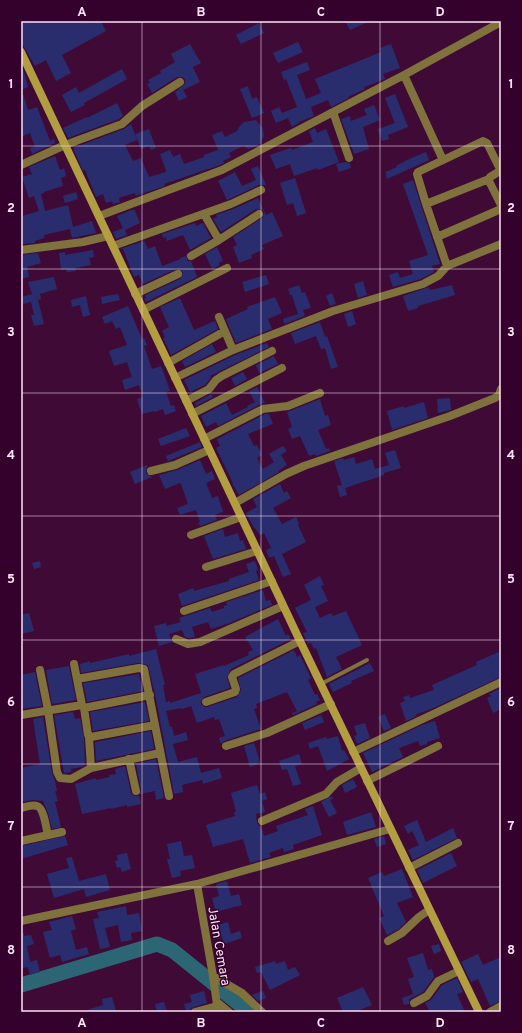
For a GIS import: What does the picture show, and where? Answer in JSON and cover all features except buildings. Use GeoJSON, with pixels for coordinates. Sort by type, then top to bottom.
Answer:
{"type":"FeatureCollection","features":[{"type":"Feature","properties":{"kind":"street"},"geometry":{"type":"LineString","coordinates":[[99,216],[218,172],[404,75],[501,22]]}},
{"type":"Feature","properties":{"kind":"street"},"geometry":{"type":"LineString","coordinates":[[21,52],[283,606],[478,1012]]}},
{"type":"Feature","properties":{"kind":"street"},"geometry":{"type":"LineString","coordinates":[[404,75],[443,160]]}},
{"type":"Feature","properties":{"kind":"street"},"geometry":{"type":"LineString","coordinates":[[21,164],[65,145],[122,124],[142,106],[180,82]]}},
{"type":"Feature","properties":{"kind":"street"},"geometry":{"type":"LineString","coordinates":[[333,112],[349,158]]}},
{"type":"Feature","properties":{"kind":"street"},"geometry":{"type":"LineString","coordinates":[[426,204],[489,179],[501,170],[485,141],[418,172],[417,174],[426,204],[447,266]]}},
{"type":"Feature","properties":{"kind":"street"},"geometry":{"type":"LineString","coordinates":[[489,179],[501,205]]}},
{"type":"Feature","properties":{"kind":"street"},"geometry":{"type":"LineString","coordinates":[[113,246],[231,204],[261,190]]}},
{"type":"Feature","properties":{"kind":"street"},"geometry":{"type":"LineString","coordinates":[[437,237],[501,209]]}},
{"type":"Feature","properties":{"kind":"street"},"geometry":{"type":"LineString","coordinates":[[204,214],[219,240]]}},
{"type":"Feature","properties":{"kind":"street"},"geometry":{"type":"LineString","coordinates":[[191,256],[259,214]]}},
{"type":"Feature","properties":{"kind":"street"},"geometry":{"type":"LineString","coordinates":[[21,250],[83,242],[108,236]]}},
{"type":"Feature","properties":{"kind":"street"},"geometry":{"type":"LineString","coordinates":[[175,378],[233,350],[333,311],[423,284],[438,276],[447,266],[501,244]]}},
{"type":"Feature","properties":{"kind":"street"},"geometry":{"type":"LineString","coordinates":[[143,310],[227,268]]}},
{"type":"Feature","properties":{"kind":"street"},"geometry":{"type":"LineString","coordinates":[[135,294],[178,274]]}},
{"type":"Feature","properties":{"kind":"street"},"geometry":{"type":"LineString","coordinates":[[219,317],[233,350]]}},
{"type":"Feature","properties":{"kind":"street"},"geometry":{"type":"LineString","coordinates":[[168,363],[225,332]]}},
{"type":"Feature","properties":{"kind":"street"},"geometry":{"type":"LineString","coordinates":[[186,401],[209,389],[216,380],[222,376],[272,351]]}},
{"type":"Feature","properties":{"kind":"street"},"geometry":{"type":"LineString","coordinates":[[192,414],[282,368]]}},
{"type":"Feature","properties":{"kind":"street"},"geometry":{"type":"LineString","coordinates":[[235,504],[264,486],[304,466],[450,416],[495,398],[499,395],[501,389]]}},
{"type":"Feature","properties":{"kind":"street"},"geometry":{"type":"LineString","coordinates":[[204,439],[263,408],[288,406],[320,393]]}},
{"type":"Feature","properties":{"kind":"street"},"geometry":{"type":"LineString","coordinates":[[151,471],[175,465],[209,450]]}},
{"type":"Feature","properties":{"kind":"street"},"geometry":{"type":"LineString","coordinates":[[191,535],[241,517]]}},
{"type":"Feature","properties":{"kind":"street"},"geometry":{"type":"LineString","coordinates":[[206,567],[257,551]]}},
{"type":"Feature","properties":{"kind":"street"},"geometry":{"type":"LineString","coordinates":[[184,612],[272,581]]}},
{"type":"Feature","properties":{"kind":"street"},"geometry":{"type":"LineString","coordinates":[[176,639],[188,644],[200,642],[283,606]]}},
{"type":"Feature","properties":{"kind":"street"},"geometry":{"type":"LineString","coordinates":[[206,702],[235,692],[236,689],[232,676],[234,674],[300,641]]}},
{"type":"Feature","properties":{"kind":"street"},"geometry":{"type":"LineString","coordinates":[[74,664],[89,737],[91,768]]}},
{"type":"Feature","properties":{"kind":"street"},"geometry":{"type":"LineString","coordinates":[[77,679],[142,668],[145,671],[169,796]]}},
{"type":"Feature","properties":{"kind":"street"},"geometry":{"type":"LineString","coordinates":[[40,670],[58,776],[63,779],[71,779],[91,768],[160,753]]}},
{"type":"Feature","properties":{"kind":"street"},"geometry":{"type":"LineString","coordinates":[[354,752],[501,682]]}},
{"type":"Feature","properties":{"kind":"street"},"geometry":{"type":"LineString","coordinates":[[21,715],[48,710],[83,707],[150,695]]}},
{"type":"Feature","properties":{"kind":"street"},"geometry":{"type":"LineString","coordinates":[[226,746],[267,733],[331,704]]}},
{"type":"Feature","properties":{"kind":"street"},"geometry":{"type":"LineString","coordinates":[[89,737],[155,725]]}},
{"type":"Feature","properties":{"kind":"street"},"geometry":{"type":"LineString","coordinates":[[367,781],[438,746]]}},
{"type":"Feature","properties":{"kind":"street"},"geometry":{"type":"LineString","coordinates":[[129,759],[136,791]]}},
{"type":"Feature","properties":{"kind":"street"},"geometry":{"type":"LineString","coordinates":[[262,821],[326,794],[337,782],[361,768]]}},
{"type":"Feature","properties":{"kind":"street"},"geometry":{"type":"LineString","coordinates":[[21,808],[33,805],[40,807],[48,835]]}},
{"type":"Feature","properties":{"kind":"street"},"geometry":{"type":"LineString","coordinates":[[21,921],[197,884],[390,829]]}},
{"type":"Feature","properties":{"kind":"street"},"geometry":{"type":"LineString","coordinates":[[21,841],[62,832]]}},
{"type":"Feature","properties":{"kind":"street"},"geometry":{"type":"LineString","coordinates":[[409,868],[458,843]]}},
{"type":"Feature","properties":{"kind":"street","name":"Jalan Cemara"},"geometry":{"type":"LineString","coordinates":[[197,884],[214,981],[217,1007]]}},
{"type":"Feature","properties":{"kind":"street"},"geometry":{"type":"LineString","coordinates":[[388,941],[402,933],[419,916],[429,910]]}},
{"type":"Feature","properties":{"kind":"street"},"geometry":{"type":"LineString","coordinates":[[414,1003],[427,996],[438,981],[459,971]]}},
{"type":"Feature","properties":{"kind":"street"},"geometry":{"type":"LineString","coordinates":[[214,981],[242,993],[262,1012]]}},
{"type":"Feature","properties":{"kind":"street"},"geometry":{"type":"LineString","coordinates":[[490,1012],[501,1006]]}},
{"type":"Feature","properties":{"kind":"street"},"geometry":{"type":"LineString","coordinates":[[195,1012],[217,1007],[229,1012]]}},
{"type":"Feature","properties":{"kind":"lane"},"geometry":{"type":"LineString","coordinates":[[321,684],[367,660]]}},
{"type":"Feature","properties":{"kind":"waterway"},"geometry":{"type":"LineString","coordinates":[[21,985],[157,944],[172,950],[249,1012]]}}]}
